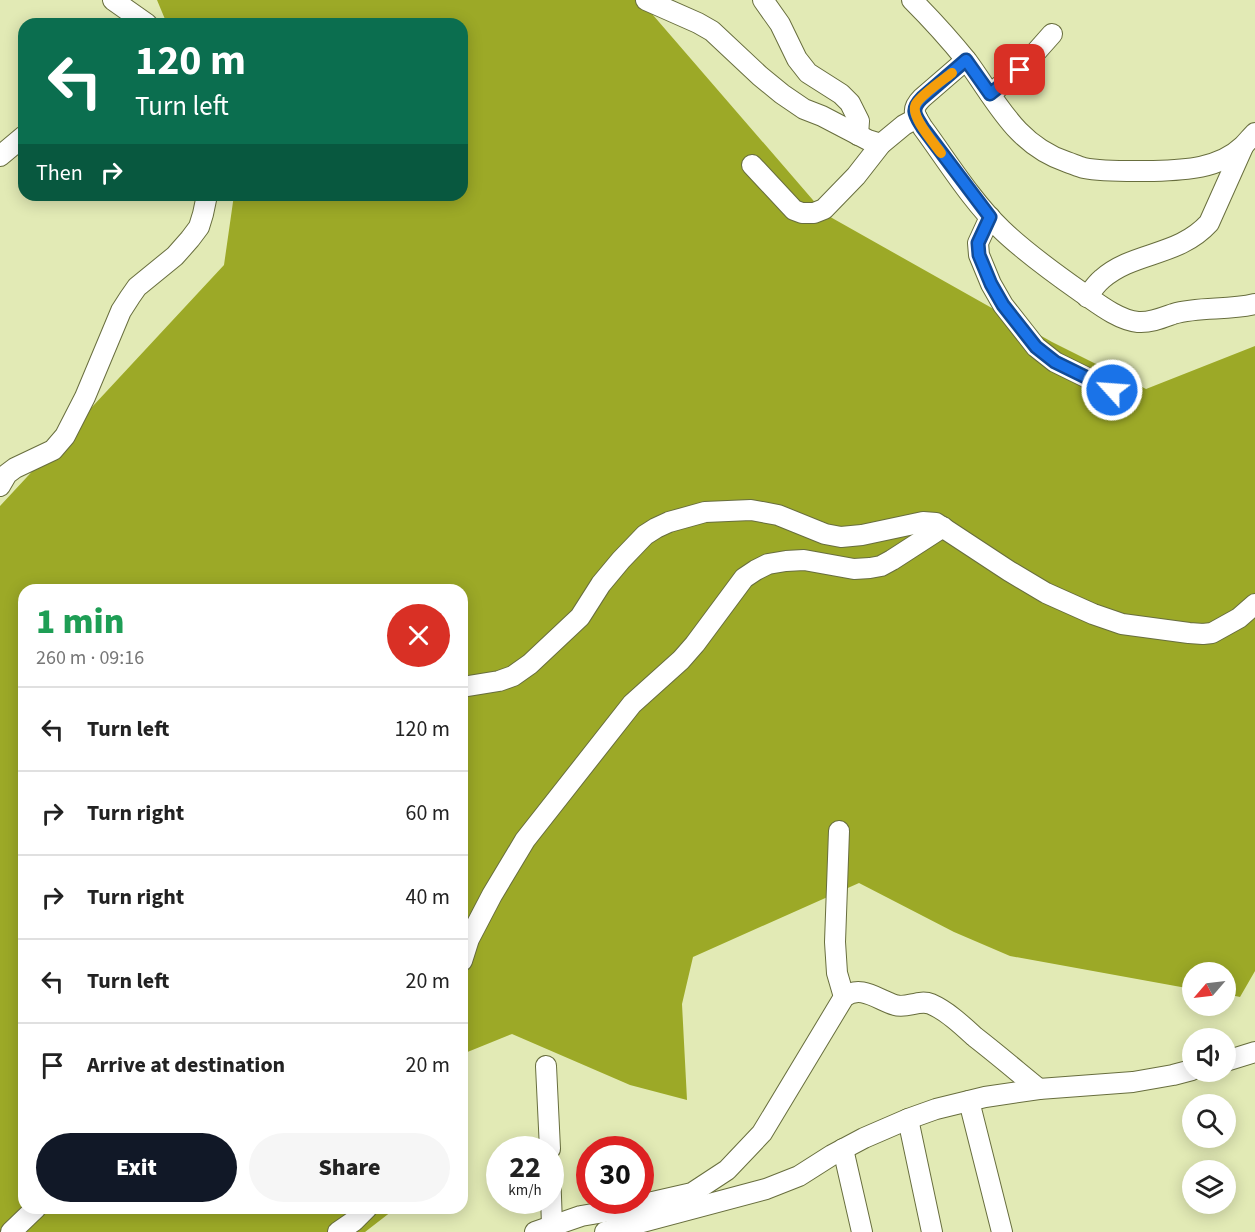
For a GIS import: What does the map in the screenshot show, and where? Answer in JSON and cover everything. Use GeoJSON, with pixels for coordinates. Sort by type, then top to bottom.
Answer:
{"type":"FeatureCollection","features":[{"type":"Feature","properties":{"kind":"street"},"geometry":{"type":"LineString","coordinates":[[113,0],[136,18]]}},
{"type":"Feature","properties":{"kind":"street"},"geometry":{"type":"LineString","coordinates":[[646,0],[712,31],[760,76],[804,109],[881,144]]}},
{"type":"Feature","properties":{"kind":"street"},"geometry":{"type":"LineString","coordinates":[[763,0],[780,24],[797,59],[808,73],[841,94],[850,103],[859,121],[858,135]]}},
{"type":"Feature","properties":{"kind":"street"},"geometry":{"type":"LineString","coordinates":[[912,0],[966,60],[1016,130],[1053,158],[1084,168],[1167,171],[1203,167],[1227,158],[1249,140]]}},
{"type":"Feature","properties":{"kind":"street"},"geometry":{"type":"LineString","coordinates":[[990,94],[1020,70],[1052,34]]}},
{"type":"Feature","properties":{"kind":"street"},"geometry":{"type":"LineString","coordinates":[[966,60],[916,104],[914,110],[917,118],[970,192],[1003,231],[1087,297],[1104,308],[1137,322],[1149,322],[1186,311],[1235,308],[1255,304]]}},
{"type":"Feature","properties":{"kind":"street"},"geometry":{"type":"LineString","coordinates":[[752,165],[794,210],[814,213],[824,209],[842,192],[881,144],[904,125],[917,118]]}},
{"type":"Feature","properties":{"kind":"street"},"geometry":{"type":"LineString","coordinates":[[1087,297],[1097,284],[1112,272],[1179,245],[1200,233],[1209,223],[1249,140]]}},
{"type":"Feature","properties":{"kind":"street"},"geometry":{"type":"LineString","coordinates":[[0,156],[18,141]]}},
{"type":"Feature","properties":{"kind":"street"},"geometry":{"type":"LineString","coordinates":[[0,486],[15,468],[53,450],[66,436],[121,311],[137,287],[175,256],[190,239],[199,227],[206,201]]}},
{"type":"Feature","properties":{"kind":"street"},"geometry":{"type":"LineString","coordinates":[[990,217],[978,243],[979,255],[1003,305],[1036,347],[1055,362],[1112,390]]}},
{"type":"Feature","properties":{"kind":"street"},"geometry":{"type":"LineString","coordinates":[[468,686],[500,681],[513,676],[530,664],[580,617],[601,584],[645,535],[669,522],[705,512],[751,510],[778,515],[825,534],[841,537],[862,535],[923,522],[936,523],[1046,593],[1122,624],[1189,633],[1212,633],[1239,618],[1255,604]]}},
{"type":"Feature","properties":{"kind":"street"},"geometry":{"type":"LineString","coordinates":[[468,942],[492,895],[525,840],[632,704],[681,660],[744,578],[768,564],[786,561],[804,560],[855,569],[880,566],[943,527]]}},
{"type":"Feature","properties":{"kind":"street"},"geometry":{"type":"LineString","coordinates":[[839,831],[835,942],[837,973],[844,997]]}},
{"type":"Feature","properties":{"kind":"street"},"geometry":{"type":"LineString","coordinates":[[545,1214],[543,1229],[581,1216],[692,1194],[727,1170],[762,1133],[844,997],[854,991],[861,991],[894,1005],[902,1006],[922,1002],[930,1004],[960,1023],[1039,1089]]}},
{"type":"Feature","properties":{"kind":"street"},"geometry":{"type":"LineString","coordinates":[[1236,1057],[1255,1052]]}},
{"type":"Feature","properties":{"kind":"street"},"geometry":{"type":"LineString","coordinates":[[546,1066],[549,1136]]}},
{"type":"Feature","properties":{"kind":"street"},"geometry":{"type":"LineString","coordinates":[[605,1232],[766,1189],[799,1176],[864,1138],[936,1109],[985,1097],[1039,1089],[1133,1082],[1182,1073]]}},
{"type":"Feature","properties":{"kind":"street"},"geometry":{"type":"LineString","coordinates":[[969,1101],[1002,1232]]}},
{"type":"Feature","properties":{"kind":"street"},"geometry":{"type":"LineString","coordinates":[[908,1119],[932,1232]]}},
{"type":"Feature","properties":{"kind":"street"},"geometry":{"type":"LineString","coordinates":[[843,1149],[862,1232]]}},
{"type":"Feature","properties":{"kind":"street"},"geometry":{"type":"LineString","coordinates":[[11,1232],[30,1214]]}},
{"type":"Feature","properties":{"kind":"street"},"geometry":{"type":"LineString","coordinates":[[338,1232],[360,1214]]}},
{"type":"Feature","properties":{"kind":"green space"},"geometry":{"type":"Polygon","coordinates":[[[157,0],[640,0],[825,214],[1052,342],[1146,389],[1255,346],[1255,971],[1240,997],[1236,996],[1236,962],[1182,962],[1182,987],[1010,956],[954,932],[859,883],[693,957],[682,1004],[687,1100],[630,1085],[512,1034],[468,1052],[468,584],[18,584],[18,1214],[388,1214],[365,1232],[0,1232],[0,506],[224,265],[233,201],[468,201],[468,18],[164,18],[157,0]]]}},
{"type":"Feature","properties":{"kind":"slow traffic"},"geometry":{"type":"LineString","coordinates":[[941,153],[914,110],[922,98],[952,73]]}},
{"type":"Feature","properties":{"kind":"route"},"geometry":{"type":"LineString","coordinates":[[1020,70],[990,94],[966,60],[922,98],[914,110],[923,128],[990,217],[980,235],[979,255],[1003,305],[1036,347],[1055,362],[1112,390]]}}]}
